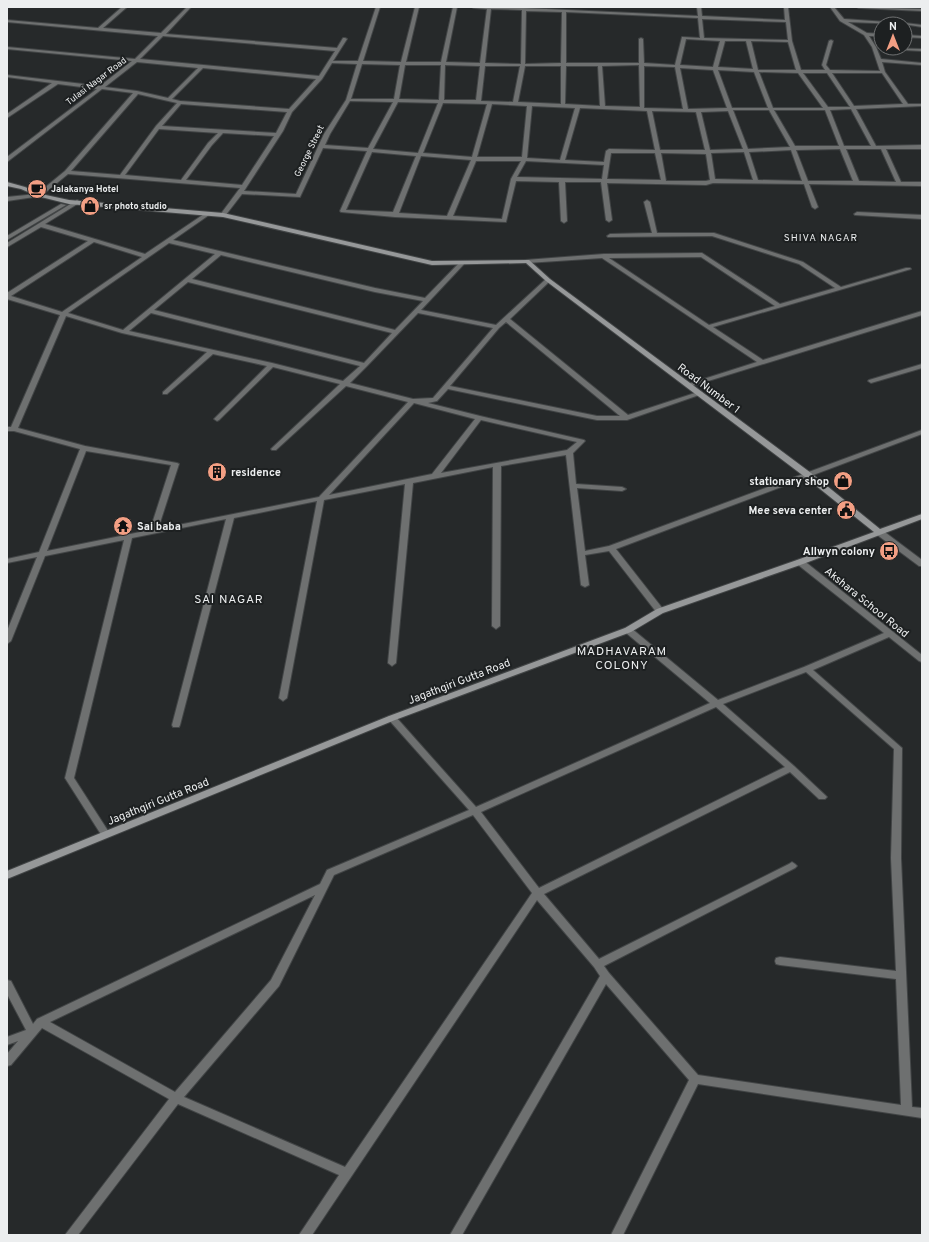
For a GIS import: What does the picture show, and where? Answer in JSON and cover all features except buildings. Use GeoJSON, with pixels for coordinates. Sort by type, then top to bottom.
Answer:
{"type":"FeatureCollection","features":[{"type":"Feature","properties":{"kind":"street"},"geometry":{"type":"LineString","coordinates":[[98,29],[125,7]]}},
{"type":"Feature","properties":{"kind":"street","name":"Tulasi Nagar Road"},"geometry":{"type":"LineString","coordinates":[[7,160],[137,60],[189,7]]}},
{"type":"Feature","properties":{"kind":"street","name":"George Street"},"geometry":{"type":"LineString","coordinates":[[240,192],[298,196],[327,134],[348,100],[378,7]]}},
{"type":"Feature","properties":{"kind":"street"},"geometry":{"type":"LineString","coordinates":[[417,7],[403,63],[396,101],[370,150],[343,211],[504,221],[514,179],[524,159],[530,105]]}},
{"type":"Feature","properties":{"kind":"street"},"geometry":{"type":"LineString","coordinates":[[395,215],[441,101],[443,64],[455,7]]}},
{"type":"Feature","properties":{"kind":"street"},"geometry":{"type":"LineString","coordinates":[[474,7],[524,9],[546,8],[564,11],[788,21]]}},
{"type":"Feature","properties":{"kind":"street"},"geometry":{"type":"LineString","coordinates":[[631,7],[631,14]]}},
{"type":"Feature","properties":{"kind":"street"},"geometry":{"type":"LineString","coordinates":[[699,7],[702,39]]}},
{"type":"Feature","properties":{"kind":"street"},"geometry":{"type":"LineString","coordinates":[[786,7],[790,41],[799,71],[827,109],[857,184]]}},
{"type":"Feature","properties":{"kind":"street"},"geometry":{"type":"LineString","coordinates":[[832,7],[842,20],[866,34],[873,34]]}},
{"type":"Feature","properties":{"kind":"street"},"geometry":{"type":"LineString","coordinates":[[859,7],[922,10]]}},
{"type":"Feature","properties":{"kind":"street"},"geometry":{"type":"LineString","coordinates":[[478,102],[490,8]]}},
{"type":"Feature","properties":{"kind":"street"},"geometry":{"type":"LineString","coordinates":[[515,104],[524,65],[524,9]]}},
{"type":"Feature","properties":{"kind":"street"},"geometry":{"type":"LineString","coordinates":[[563,106],[564,11]]}},
{"type":"Feature","properties":{"kind":"street"},"geometry":{"type":"LineString","coordinates":[[842,20],[873,22]]}},
{"type":"Feature","properties":{"kind":"street"},"geometry":{"type":"LineString","coordinates":[[7,21],[161,36],[338,50]]}},
{"type":"Feature","properties":{"kind":"street"},"geometry":{"type":"LineString","coordinates":[[866,34],[873,45]]}},
{"type":"Feature","properties":{"kind":"street"},"geometry":{"type":"LineString","coordinates":[[686,111],[677,66],[684,38],[790,41]]}},
{"type":"Feature","properties":{"kind":"street"},"geometry":{"type":"LineString","coordinates":[[223,215],[244,187],[277,135],[290,111],[320,78],[345,39]]}},
{"type":"Feature","properties":{"kind":"street"},"geometry":{"type":"LineString","coordinates":[[641,39],[642,109]]}},
{"type":"Feature","properties":{"kind":"street"},"geometry":{"type":"LineString","coordinates":[[723,39],[715,69],[746,150],[756,182]]}},
{"type":"Feature","properties":{"kind":"street"},"geometry":{"type":"LineString","coordinates":[[748,40],[756,72],[771,109],[793,148],[815,207]]}},
{"type":"Feature","properties":{"kind":"street"},"geometry":{"type":"LineString","coordinates":[[831,41],[824,65],[853,108],[874,147]]}},
{"type":"Feature","properties":{"kind":"street"},"geometry":{"type":"LineString","coordinates":[[7,48],[320,78]]}},
{"type":"Feature","properties":{"kind":"street"},"geometry":{"type":"LineString","coordinates":[[878,56],[883,72],[906,105]]}},
{"type":"Feature","properties":{"kind":"street"},"geometry":{"type":"LineString","coordinates":[[880,60],[922,64]]}},
{"type":"Feature","properties":{"kind":"street"},"geometry":{"type":"LineString","coordinates":[[330,62],[482,65],[641,64],[756,72],[883,72]]}},
{"type":"Feature","properties":{"kind":"street"},"geometry":{"type":"LineString","coordinates":[[600,64],[603,108]]}},
{"type":"Feature","properties":{"kind":"street"},"geometry":{"type":"LineString","coordinates":[[168,100],[202,66]]}},
{"type":"Feature","properties":{"kind":"street"},"geometry":{"type":"LineString","coordinates":[[7,76],[136,92],[180,102],[290,111]]}},
{"type":"Feature","properties":{"kind":"street"},"geometry":{"type":"LineString","coordinates":[[7,116],[57,82]]}},
{"type":"Feature","properties":{"kind":"street"},"geometry":{"type":"LineString","coordinates":[[7,199],[39,196],[67,172],[136,92]]}},
{"type":"Feature","properties":{"kind":"street"},"geometry":{"type":"LineString","coordinates":[[348,100],[478,102],[686,111],[730,109],[827,109],[922,105]]}},
{"type":"Feature","properties":{"kind":"street"},"geometry":{"type":"LineString","coordinates":[[121,177],[158,127],[180,102]]}},
{"type":"Feature","properties":{"kind":"street"},"geometry":{"type":"LineString","coordinates":[[449,218],[474,159],[490,103]]}},
{"type":"Feature","properties":{"kind":"street"},"geometry":{"type":"LineString","coordinates":[[562,162],[578,107]]}},
{"type":"Feature","properties":{"kind":"street"},"geometry":{"type":"LineString","coordinates":[[649,110],[664,182]]}},
{"type":"Feature","properties":{"kind":"street"},"geometry":{"type":"LineString","coordinates":[[698,110],[708,152],[713,182]]}},
{"type":"Feature","properties":{"kind":"street"},"geometry":{"type":"LineString","coordinates":[[158,127],[277,135]]}},
{"type":"Feature","properties":{"kind":"street"},"geometry":{"type":"LineString","coordinates":[[182,182],[210,144],[222,131]]}},
{"type":"Feature","properties":{"kind":"street"},"geometry":{"type":"LineString","coordinates":[[322,146],[474,159],[524,159],[607,164]]}},
{"type":"Feature","properties":{"kind":"street"},"geometry":{"type":"LineString","coordinates":[[883,147],[899,183]]}},
{"type":"Feature","properties":{"kind":"street"},"geometry":{"type":"LineString","coordinates":[[609,220],[604,181],[609,151],[708,152],[793,148],[922,147]]}},
{"type":"Feature","properties":{"kind":"street"},"geometry":{"type":"LineString","coordinates":[[67,172],[244,187]]}},
{"type":"Feature","properties":{"kind":"street"},"geometry":{"type":"LineString","coordinates":[[514,179],[706,183],[756,182],[922,184]]}},
{"type":"Feature","properties":{"kind":"street"},"geometry":{"type":"LineString","coordinates":[[562,180],[564,221]]}},
{"type":"Feature","properties":{"kind":"street"},"geometry":{"type":"LineString","coordinates":[[7,184],[23,188],[39,196],[69,202],[223,215],[432,263],[527,261],[604,256],[702,255],[779,306]]}},
{"type":"Feature","properties":{"kind":"street"},"geometry":{"type":"LineString","coordinates":[[7,238],[69,202]]}},
{"type":"Feature","properties":{"kind":"street"},"geometry":{"type":"LineString","coordinates":[[7,246],[77,202]]}},
{"type":"Feature","properties":{"kind":"street"},"geometry":{"type":"LineString","coordinates":[[646,202],[655,235]]}},
{"type":"Feature","properties":{"kind":"street"},"geometry":{"type":"LineString","coordinates":[[153,531],[175,464],[84,448],[10,429],[64,313],[207,214]]}},
{"type":"Feature","properties":{"kind":"street"},"geometry":{"type":"LineString","coordinates":[[857,214],[922,216]]}},
{"type":"Feature","properties":{"kind":"street"},"geometry":{"type":"LineString","coordinates":[[42,225],[146,256]]}},
{"type":"Feature","properties":{"kind":"street"},"geometry":{"type":"LineString","coordinates":[[610,236],[712,234],[801,263],[839,288]]}},
{"type":"Feature","properties":{"kind":"street"},"geometry":{"type":"LineString","coordinates":[[7,297],[92,241]]}},
{"type":"Feature","properties":{"kind":"street"},"geometry":{"type":"LineString","coordinates":[[169,241],[375,290],[427,300]]}},
{"type":"Feature","properties":{"kind":"street"},"geometry":{"type":"LineString","coordinates":[[124,332],[220,254]]}},
{"type":"Feature","properties":{"kind":"street"},"geometry":{"type":"LineString","coordinates":[[604,256],[761,362]]}},
{"type":"Feature","properties":{"kind":"street","name":"Road Number 1"},"geometry":{"type":"LineString","coordinates":[[527,261],[548,280],[808,475],[879,532]]}},
{"type":"Feature","properties":{"kind":"street"},"geometry":{"type":"LineString","coordinates":[[274,449],[365,365],[463,262]]}},
{"type":"Feature","properties":{"kind":"street"},"geometry":{"type":"LineString","coordinates":[[708,327],[908,269]]}},
{"type":"Feature","properties":{"kind":"street"},"geometry":{"type":"LineString","coordinates":[[187,280],[396,332]]}},
{"type":"Feature","properties":{"kind":"street"},"geometry":{"type":"LineString","coordinates":[[283,698],[321,499],[413,401],[434,400],[497,327],[548,280]]}},
{"type":"Feature","properties":{"kind":"street"},"geometry":{"type":"LineString","coordinates":[[7,297],[124,332],[272,365],[479,418],[582,441],[569,452],[497,464],[7,560]]}},
{"type":"Feature","properties":{"kind":"street"},"geometry":{"type":"LineString","coordinates":[[149,311],[365,365]]}},
{"type":"Feature","properties":{"kind":"street"},"geometry":{"type":"LineString","coordinates":[[418,311],[497,327]]}},
{"type":"Feature","properties":{"kind":"street"},"geometry":{"type":"LineString","coordinates":[[690,386],[761,362],[922,313]]}},
{"type":"Feature","properties":{"kind":"street"},"geometry":{"type":"LineString","coordinates":[[506,319],[627,418]]}},
{"type":"Feature","properties":{"kind":"street"},"geometry":{"type":"LineString","coordinates":[[165,393],[211,352]]}},
{"type":"Feature","properties":{"kind":"street"},"geometry":{"type":"LineString","coordinates":[[217,419],[272,365]]}},
{"type":"Feature","properties":{"kind":"street"},"geometry":{"type":"LineString","coordinates":[[871,382],[922,366]]}},
{"type":"Feature","properties":{"kind":"street"},"geometry":{"type":"LineString","coordinates":[[446,387],[597,418],[627,418],[700,393]]}},
{"type":"Feature","properties":{"kind":"street"},"geometry":{"type":"LineString","coordinates":[[435,476],[479,418]]}},
{"type":"Feature","properties":{"kind":"street"},"geometry":{"type":"LineString","coordinates":[[581,554],[611,548],[922,432]]}},
{"type":"Feature","properties":{"kind":"street"},"geometry":{"type":"LineString","coordinates":[[7,641],[84,448]]}},
{"type":"Feature","properties":{"kind":"street"},"geometry":{"type":"LineString","coordinates":[[569,452],[585,585]]}},
{"type":"Feature","properties":{"kind":"street"},"geometry":{"type":"LineString","coordinates":[[496,626],[497,464]]}},
{"type":"Feature","properties":{"kind":"street"},"geometry":{"type":"LineString","coordinates":[[392,663],[409,482]]}},
{"type":"Feature","properties":{"kind":"street"},"geometry":{"type":"LineString","coordinates":[[573,486],[622,488]]}},
{"type":"Feature","properties":{"kind":"street"},"geometry":{"type":"LineString","coordinates":[[176,725],[231,516]]}},
{"type":"Feature","properties":{"kind":"street","name":"Jagathgiri Gutta Road"},"geometry":{"type":"LineString","coordinates":[[7,875],[392,718],[628,630],[660,611],[800,562],[922,516]]}},
{"type":"Feature","properties":{"kind":"street"},"geometry":{"type":"LineString","coordinates":[[879,532],[922,564]]}},
{"type":"Feature","properties":{"kind":"street"},"geometry":{"type":"LineString","coordinates":[[105,834],[69,778],[130,536]]}},
{"type":"Feature","properties":{"kind":"street"},"geometry":{"type":"LineString","coordinates":[[611,548],[660,611]]}},
{"type":"Feature","properties":{"kind":"street","name":"Akshara School Road"},"geometry":{"type":"LineString","coordinates":[[800,562],[922,659]]}},
{"type":"Feature","properties":{"kind":"street"},"geometry":{"type":"LineString","coordinates":[[628,630],[717,703],[822,797]]}},
{"type":"Feature","properties":{"kind":"street"},"geometry":{"type":"LineString","coordinates":[[71,1235],[176,1098],[275,983],[330,873],[476,811],[717,703],[807,669],[889,634]]}},
{"type":"Feature","properties":{"kind":"street"},"geometry":{"type":"LineString","coordinates":[[807,669],[898,748],[896,858],[907,1111]]}},
{"type":"Feature","properties":{"kind":"street"},"geometry":{"type":"LineString","coordinates":[[392,718],[476,811],[537,893],[598,964],[605,976],[695,1079],[922,1113]]}},
{"type":"Feature","properties":{"kind":"street"},"geometry":{"type":"LineString","coordinates":[[305,1235],[537,893],[791,768]]}},
{"type":"Feature","properties":{"kind":"street"},"geometry":{"type":"LineString","coordinates":[[598,964],[792,866]]}},
{"type":"Feature","properties":{"kind":"street"},"geometry":{"type":"LineString","coordinates":[[7,1062],[41,1022],[324,886]]}},
{"type":"Feature","properties":{"kind":"street"},"geometry":{"type":"LineString","coordinates":[[780,961],[902,976]]}},
{"type":"Feature","properties":{"kind":"street"},"geometry":{"type":"LineString","coordinates":[[456,1235],[605,976]]}},
{"type":"Feature","properties":{"kind":"street"},"geometry":{"type":"LineString","coordinates":[[7,984],[32,1032]]}},
{"type":"Feature","properties":{"kind":"street"},"geometry":{"type":"LineString","coordinates":[[41,1022],[176,1098],[347,1173]]}},
{"type":"Feature","properties":{"kind":"street"},"geometry":{"type":"LineString","coordinates":[[7,1041],[32,1032]]}},
{"type":"Feature","properties":{"kind":"street"},"geometry":{"type":"LineString","coordinates":[[616,1235],[695,1079]]}},
{"type":"Feature","properties":{"kind":"place","name":"Jalakanya Hotel"},"geometry":{"type":"Point","coordinates":[37,189]}},
{"type":"Feature","properties":{"kind":"place","name":"sr photo studio"},"geometry":{"type":"Point","coordinates":[90,206]}},
{"type":"Feature","properties":{"kind":"place","name":"residence"},"geometry":{"type":"Point","coordinates":[217,472]}},
{"type":"Feature","properties":{"kind":"place","name":"stationary shop"},"geometry":{"type":"Point","coordinates":[843,481]}},
{"type":"Feature","properties":{"kind":"place","name":"Mee seva center"},"geometry":{"type":"Point","coordinates":[846,510]}},
{"type":"Feature","properties":{"kind":"place","name":"Sai baba"},"geometry":{"type":"Point","coordinates":[123,526]}},
{"type":"Feature","properties":{"kind":"place","name":"Allwyn colony"},"geometry":{"type":"Point","coordinates":[889,551]}},
{"type":"Feature","properties":{"kind":"district","name":"SHIVA NAGAR"},"geometry":{"type":"Point","coordinates":[821,237]}},
{"type":"Feature","properties":{"kind":"district","name":"SAI NAGAR"},"geometry":{"type":"Point","coordinates":[229,599]}},
{"type":"Feature","properties":{"kind":"district","name":"MADHAVARAM COLONY"},"geometry":{"type":"Point","coordinates":[622,658]}}]}
